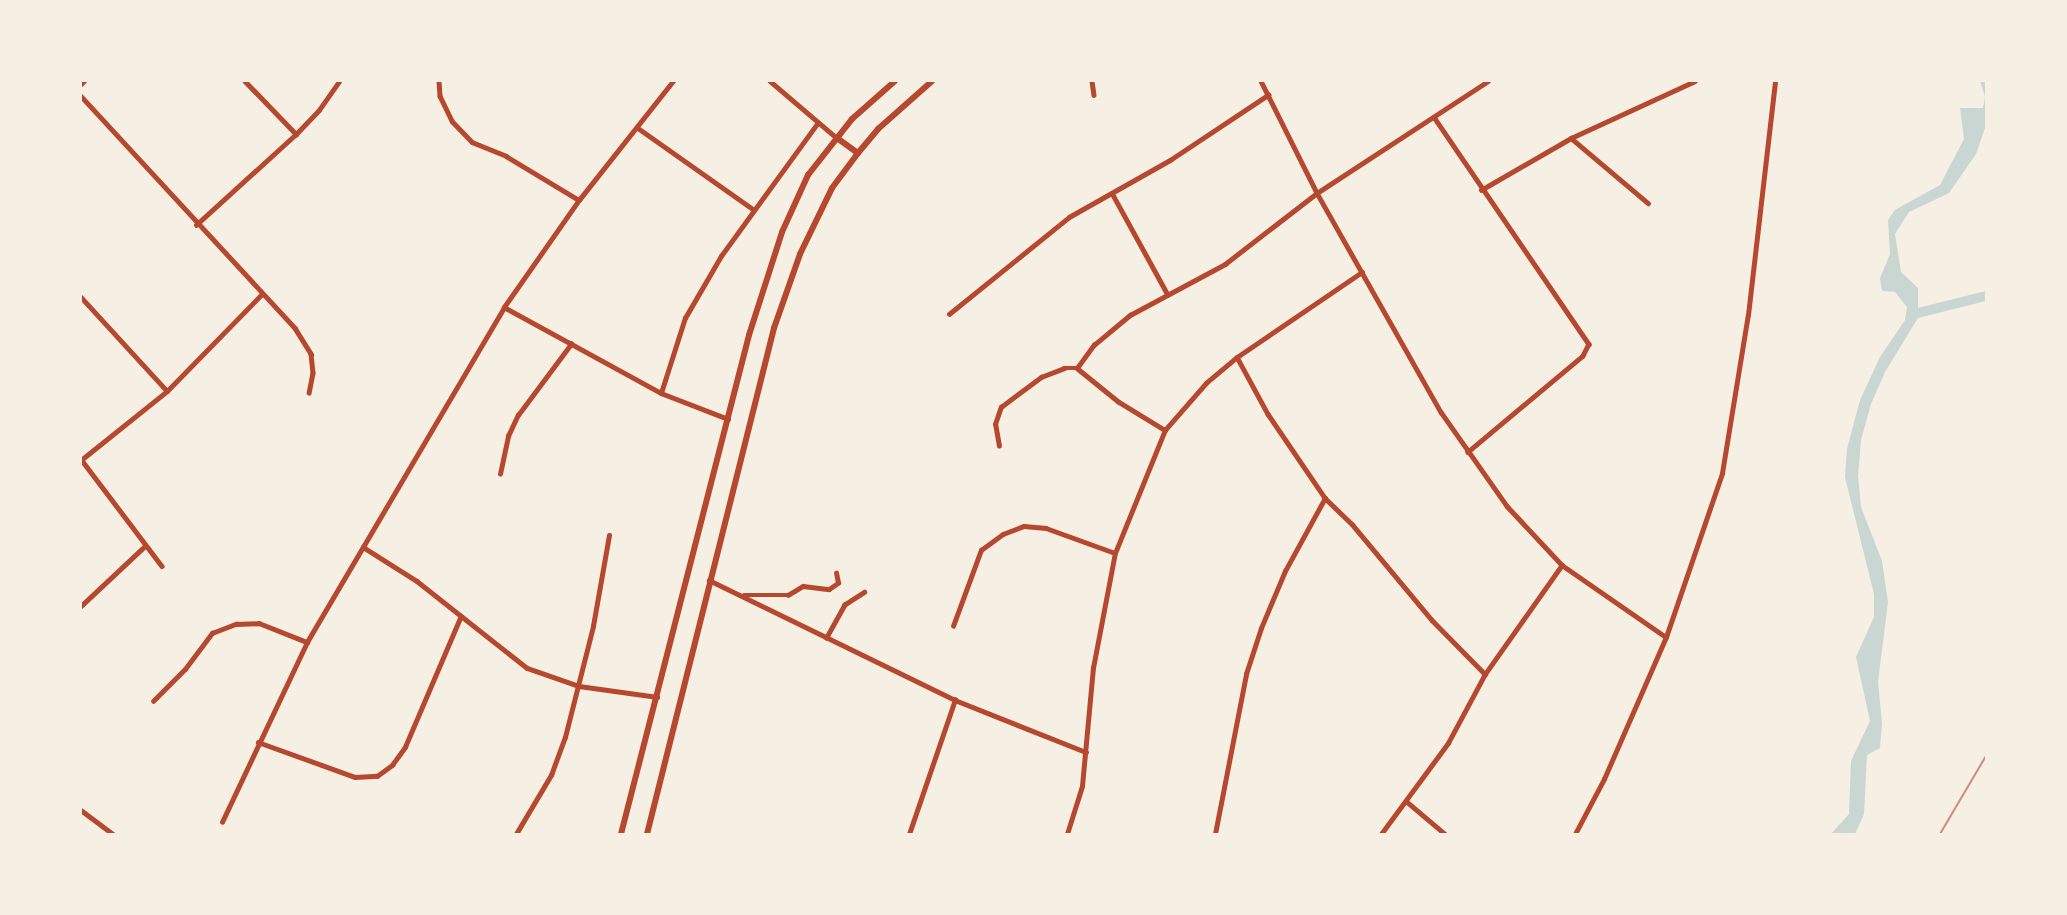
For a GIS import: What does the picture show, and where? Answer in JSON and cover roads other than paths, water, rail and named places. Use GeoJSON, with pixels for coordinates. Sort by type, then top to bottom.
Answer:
{"type":"FeatureCollection","features":[{"type":"Feature","properties":{"kind":"main road"},"geometry":{"type":"LineString","coordinates":[[621,834],[749,335],[782,232],[808,175],[837,138],[895,81]]}},
{"type":"Feature","properties":{"kind":"main road"},"geometry":{"type":"LineString","coordinates":[[647,834],[774,328],[805,245],[832,188],[858,153],[878,129],[932,81]]}},
{"type":"Feature","properties":{"kind":"main road"},"geometry":{"type":"LineString","coordinates":[[837,138],[858,153]]}},
{"type":"Feature","properties":{"kind":"street"},"geometry":{"type":"LineString","coordinates":[[245,81],[296,134]]}},
{"type":"Feature","properties":{"kind":"street"},"geometry":{"type":"LineString","coordinates":[[196,225],[296,134],[318,110],[339,81]]}},
{"type":"Feature","properties":{"kind":"street"},"geometry":{"type":"LineString","coordinates":[[440,81],[440,96],[452,121],[472,142],[506,156],[579,200]]}},
{"type":"Feature","properties":{"kind":"street"},"geometry":{"type":"LineString","coordinates":[[222,822],[242,787],[258,742],[307,642],[504,307],[579,200],[673,81]]}},
{"type":"Feature","properties":{"kind":"street"},"geometry":{"type":"LineString","coordinates":[[770,81],[837,138]]}},
{"type":"Feature","properties":{"kind":"street"},"geometry":{"type":"LineString","coordinates":[[1092,81],[1094,95]]}},
{"type":"Feature","properties":{"kind":"street"},"geometry":{"type":"LineString","coordinates":[[1261,81],[1317,193],[1362,272],[1468,452],[1507,506],[1562,565],[1666,637]]}},
{"type":"Feature","properties":{"kind":"street"},"geometry":{"type":"LineString","coordinates":[[1077,368],[1106,333],[1225,264],[1317,193],[1488,81]]}},
{"type":"Feature","properties":{"kind":"street"},"geometry":{"type":"LineString","coordinates":[[1481,190],[1571,138],[1695,81]]}},
{"type":"Feature","properties":{"kind":"street"},"geometry":{"type":"LineString","coordinates":[[1575,834],[1604,779],[1666,637],[1722,472],[1748,315],[1775,81]]}},
{"type":"Feature","properties":{"kind":"street"},"geometry":{"type":"LineString","coordinates":[[949,314],[1053,229],[1268,94]]}},
{"type":"Feature","properties":{"kind":"street"},"geometry":{"type":"LineString","coordinates":[[82,99],[261,295],[295,328],[311,354],[313,373],[309,393]]}},
{"type":"Feature","properties":{"kind":"street"},"geometry":{"type":"LineString","coordinates":[[1434,117],[1481,190],[1589,344],[1583,356],[1468,452]]}},
{"type":"Feature","properties":{"kind":"street"},"geometry":{"type":"LineString","coordinates":[[661,393],[685,318],[753,209],[817,123]]}},
{"type":"Feature","properties":{"kind":"street"},"geometry":{"type":"LineString","coordinates":[[638,128],[753,209]]}},
{"type":"Feature","properties":{"kind":"street"},"geometry":{"type":"LineString","coordinates":[[1571,138],[1648,203]]}},
{"type":"Feature","properties":{"kind":"street"},"geometry":{"type":"LineString","coordinates":[[1112,193],[1168,295]]}},
{"type":"Feature","properties":{"kind":"street"},"geometry":{"type":"LineString","coordinates":[[1067,834],[1078,803],[1086,752],[1095,656],[1114,553],[1165,430],[1206,383],[1237,357],[1362,272]]}},
{"type":"Feature","properties":{"kind":"street"},"geometry":{"type":"LineString","coordinates":[[162,566],[81,460],[167,391],[261,295]]}},
{"type":"Feature","properties":{"kind":"street"},"geometry":{"type":"LineString","coordinates":[[81,297],[167,391]]}},
{"type":"Feature","properties":{"kind":"street"},"geometry":{"type":"LineString","coordinates":[[504,307],[661,393],[728,419]]}},
{"type":"Feature","properties":{"kind":"street"},"geometry":{"type":"LineString","coordinates":[[500,474],[508,436],[519,415],[571,344]]}},
{"type":"Feature","properties":{"kind":"street"},"geometry":{"type":"LineString","coordinates":[[1237,357],[1268,414],[1325,498],[1345,516],[1432,620],[1485,674]]}},
{"type":"Feature","properties":{"kind":"street"},"geometry":{"type":"LineString","coordinates":[[999,446],[995,424],[1001,406],[1041,377],[1064,368],[1077,368],[1119,402],[1165,430]]}},
{"type":"Feature","properties":{"kind":"street"},"geometry":{"type":"LineString","coordinates":[[1215,834],[1246,674],[1261,628],[1285,571],[1325,498]]}},
{"type":"Feature","properties":{"kind":"street"},"geometry":{"type":"LineString","coordinates":[[953,626],[981,550],[1003,534],[1024,526],[1046,528],[1114,553]]}},
{"type":"Feature","properties":{"kind":"street"},"geometry":{"type":"LineString","coordinates":[[516,834],[551,775],[579,686],[609,534]]}},
{"type":"Feature","properties":{"kind":"street"},"geometry":{"type":"LineString","coordinates":[[81,606],[145,546]]}},
{"type":"Feature","properties":{"kind":"street"},"geometry":{"type":"LineString","coordinates":[[363,547],[417,581],[527,668],[579,686],[657,697]]}},
{"type":"Feature","properties":{"kind":"street"},"geometry":{"type":"LineString","coordinates":[[1381,834],[1448,743],[1485,674],[1562,565]]}},
{"type":"Feature","properties":{"kind":"street"},"geometry":{"type":"LineString","coordinates":[[742,595],[788,595],[803,586],[829,589],[838,583],[836,573]]}},
{"type":"Feature","properties":{"kind":"street"},"geometry":{"type":"LineString","coordinates":[[709,580],[954,699],[1086,752]]}},
{"type":"Feature","properties":{"kind":"street"},"geometry":{"type":"LineString","coordinates":[[826,638],[844,605],[864,592]]}},
{"type":"Feature","properties":{"kind":"street"},"geometry":{"type":"LineString","coordinates":[[258,742],[355,777],[377,776],[392,765],[405,747],[461,616]]}},
{"type":"Feature","properties":{"kind":"street"},"geometry":{"type":"LineString","coordinates":[[153,701],[185,669],[212,633],[236,624],[259,623],[307,642]]}},
{"type":"Feature","properties":{"kind":"street"},"geometry":{"type":"LineString","coordinates":[[909,834],[954,699]]}},
{"type":"Feature","properties":{"kind":"street"},"geometry":{"type":"LineString","coordinates":[[1406,801],[1445,834]]}},
{"type":"Feature","properties":{"kind":"street"},"geometry":{"type":"LineString","coordinates":[[81,810],[113,834]]}},
{"type":"Feature","properties":{"kind":"railway"},"geometry":{"type":"LineString","coordinates":[[1940,834],[1986,756]]}}]}
